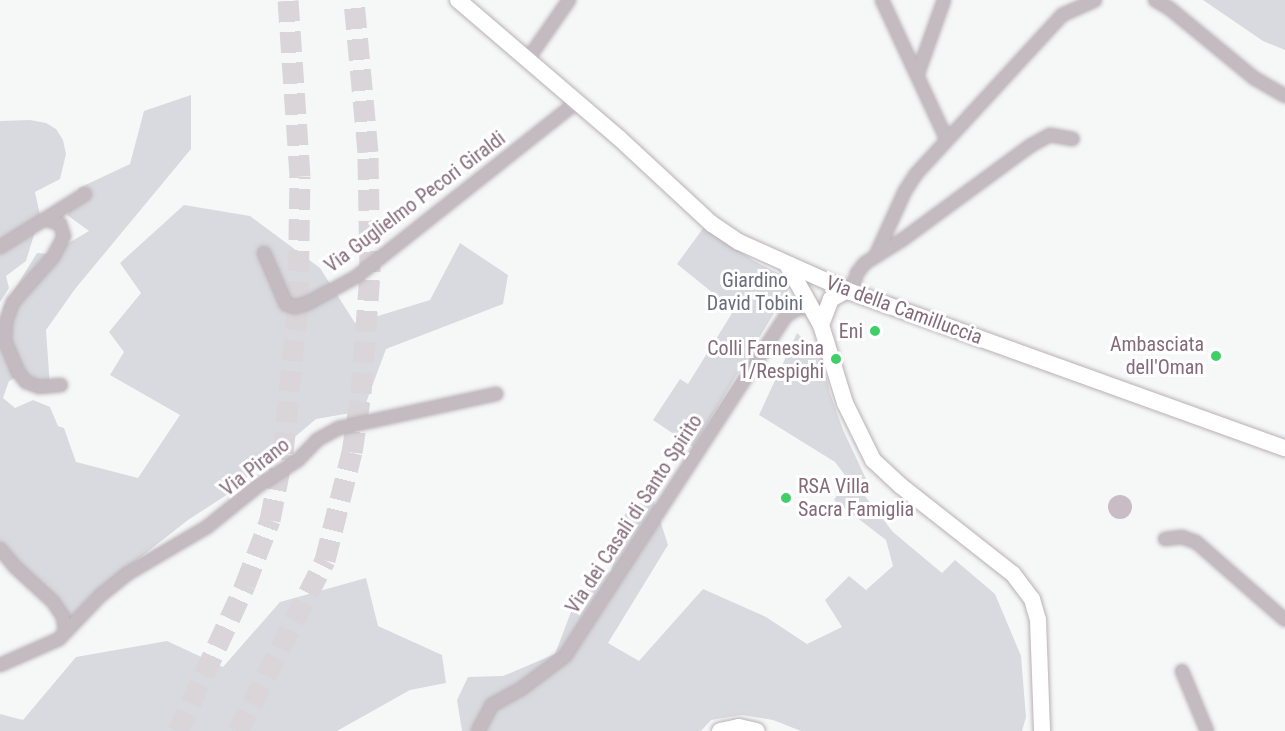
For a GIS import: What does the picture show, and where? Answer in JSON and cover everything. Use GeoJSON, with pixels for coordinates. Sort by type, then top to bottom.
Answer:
{"type":"FeatureCollection","features":[{"type":"Feature","properties":{"kind":"main road","name":"Via della Camilluccia"},"geometry":{"type":"LineString","coordinates":[[458,0],[620,138],[712,224],[739,242],[788,266],[849,291],[1285,448]]}},
{"type":"Feature","properties":{"kind":"main road"},"geometry":{"type":"LineString","coordinates":[[788,266],[821,325],[845,403],[873,460],[900,486],[1013,574],[1032,599],[1038,620],[1042,731]]}},
{"type":"Feature","properties":{"kind":"main road"},"geometry":{"type":"LineString","coordinates":[[821,325],[831,299],[849,291]]}},
{"type":"Feature","properties":{"kind":"main road"},"geometry":{"type":"LineString","coordinates":[[720,731],[739,727],[756,731]]}},
{"type":"Feature","properties":{"kind":"street"},"geometry":{"type":"LineString","coordinates":[[528,59],[569,0]]}},
{"type":"Feature","properties":{"kind":"street"},"geometry":{"type":"LineString","coordinates":[[882,0],[918,73],[947,140]]}},
{"type":"Feature","properties":{"kind":"street"},"geometry":{"type":"LineString","coordinates":[[918,73],[944,0]]}},
{"type":"Feature","properties":{"kind":"street"},"geometry":{"type":"LineString","coordinates":[[875,257],[908,185],[1062,15],[1095,0]]}},
{"type":"Feature","properties":{"kind":"street"},"geometry":{"type":"LineString","coordinates":[[1155,0],[1169,8],[1254,78],[1285,96]]}},
{"type":"Feature","properties":{"kind":"street","name":"Via Guglielmo Pecori Giraldi"},"geometry":{"type":"LineString","coordinates":[[264,253],[286,304],[295,307],[308,303],[356,277],[577,102]]}},
{"type":"Feature","properties":{"kind":"street"},"geometry":{"type":"LineString","coordinates":[[849,291],[858,270],[1043,138],[1054,135],[1073,139]]}},
{"type":"Feature","properties":{"kind":"street"},"geometry":{"type":"LineString","coordinates":[[0,247],[85,194]]}},
{"type":"Feature","properties":{"kind":"street"},"geometry":{"type":"LineString","coordinates":[[44,219],[60,224],[64,236],[53,257],[13,302],[6,321],[5,344],[18,372],[26,382],[39,387],[61,384]]}},
{"type":"Feature","properties":{"kind":"street","name":"Via dei Casali di Santo Spirito"},"geometry":{"type":"LineString","coordinates":[[478,731],[492,705],[521,689],[565,656],[786,316],[795,310],[809,307]]}},
{"type":"Feature","properties":{"kind":"street","name":"Via Pirano"},"geometry":{"type":"LineString","coordinates":[[0,665],[55,642],[99,596],[127,574],[207,527],[258,486],[298,460],[317,440],[339,428],[496,394]]}},
{"type":"Feature","properties":{"kind":"street"},"geometry":{"type":"LineString","coordinates":[[1165,539],[1182,537],[1196,542],[1285,620]]}},
{"type":"Feature","properties":{"kind":"street"},"geometry":{"type":"LineString","coordinates":[[0,549],[15,567],[53,602],[63,617],[65,631]]}},
{"type":"Feature","properties":{"kind":"street"},"geometry":{"type":"LineString","coordinates":[[1182,671],[1207,731]]}},
{"type":"Feature","properties":{"kind":"green space"},"geometry":{"type":"Polygon","coordinates":[[[1203,0],[1285,0],[1285,50],[1263,41],[1203,0]]]}},
{"type":"Feature","properties":{"kind":"green space"},"geometry":{"type":"Polygon","coordinates":[[[191,95],[191,149],[75,289],[46,330],[50,387],[18,376],[9,381],[3,398],[15,408],[33,400],[50,407],[58,426],[64,428],[76,462],[138,478],[180,415],[110,375],[124,352],[109,332],[141,293],[120,263],[184,205],[250,216],[320,268],[355,323],[430,300],[460,243],[508,275],[503,304],[386,349],[363,411],[316,419],[225,496],[188,520],[90,597],[68,621],[0,544],[0,345],[12,337],[3,308],[37,253],[50,254],[89,231],[67,215],[79,188],[130,164],[144,111],[191,95]]]}},
{"type":"Feature","properties":{"kind":"green space"},"geometry":{"type":"Polygon","coordinates":[[[30,120],[46,123],[56,129],[63,140],[66,154],[60,179],[35,192],[40,215],[26,261],[6,276],[9,288],[0,302],[0,121],[30,120]]]}},
{"type":"Feature","properties":{"kind":"green space","name":"Giardino David Tobini"},"geometry":{"type":"Polygon","coordinates":[[[704,227],[754,261],[786,277],[791,285],[693,447],[653,420],[680,379],[688,384],[734,310],[677,264],[704,227]]]}},
{"type":"Feature","properties":{"kind":"green space"},"geometry":{"type":"Polygon","coordinates":[[[797,333],[822,357],[830,393],[843,430],[867,481],[861,491],[893,532],[942,573],[955,560],[995,594],[1021,656],[1026,717],[1022,731],[801,731],[773,720],[742,715],[711,720],[701,731],[462,731],[457,700],[468,677],[503,676],[555,654],[577,596],[611,571],[625,514],[652,495],[668,545],[608,643],[639,661],[703,589],[766,617],[807,644],[842,627],[825,600],[849,576],[866,590],[893,566],[886,540],[834,500],[847,478],[835,462],[759,415],[797,333]]]}},
{"type":"Feature","properties":{"kind":"green space"},"geometry":{"type":"Polygon","coordinates":[[[366,578],[378,626],[442,655],[446,683],[410,690],[337,731],[0,731],[0,714],[23,720],[76,657],[167,641],[223,667],[280,602],[366,578]]]}},
{"type":"Feature","properties":{"kind":"shaded area"},"geometry":{"type":"Polygon","coordinates":[[[1120,495],[1125,496],[1131,502],[1131,512],[1125,518],[1120,519],[1115,518],[1109,512],[1108,507],[1109,502],[1115,496],[1120,495]]]}},
{"type":"Feature","properties":{"kind":"tunnel"},"geometry":{"type":"LineString","coordinates":[[178,731],[245,585],[270,520],[283,453],[298,302],[300,176],[288,0]]}},
{"type":"Feature","properties":{"kind":"tunnel"},"geometry":{"type":"LineString","coordinates":[[238,731],[325,560],[352,452],[361,393],[370,272],[368,152],[354,0]]}},
{"type":"Feature","properties":{"kind":"place","name":"Eni"},"geometry":{"type":"Point","coordinates":[875,331]}},
{"type":"Feature","properties":{"kind":"place","name":"Ambasciata dell'Oman"},"geometry":{"type":"Point","coordinates":[1216,356]}},
{"type":"Feature","properties":{"kind":"place","name":"Colli Farnesina 1/Respighi"},"geometry":{"type":"Point","coordinates":[836,359]}},
{"type":"Feature","properties":{"kind":"place","name":"RSA Villa Sacra Famiglia"},"geometry":{"type":"Point","coordinates":[786,498]}}]}
